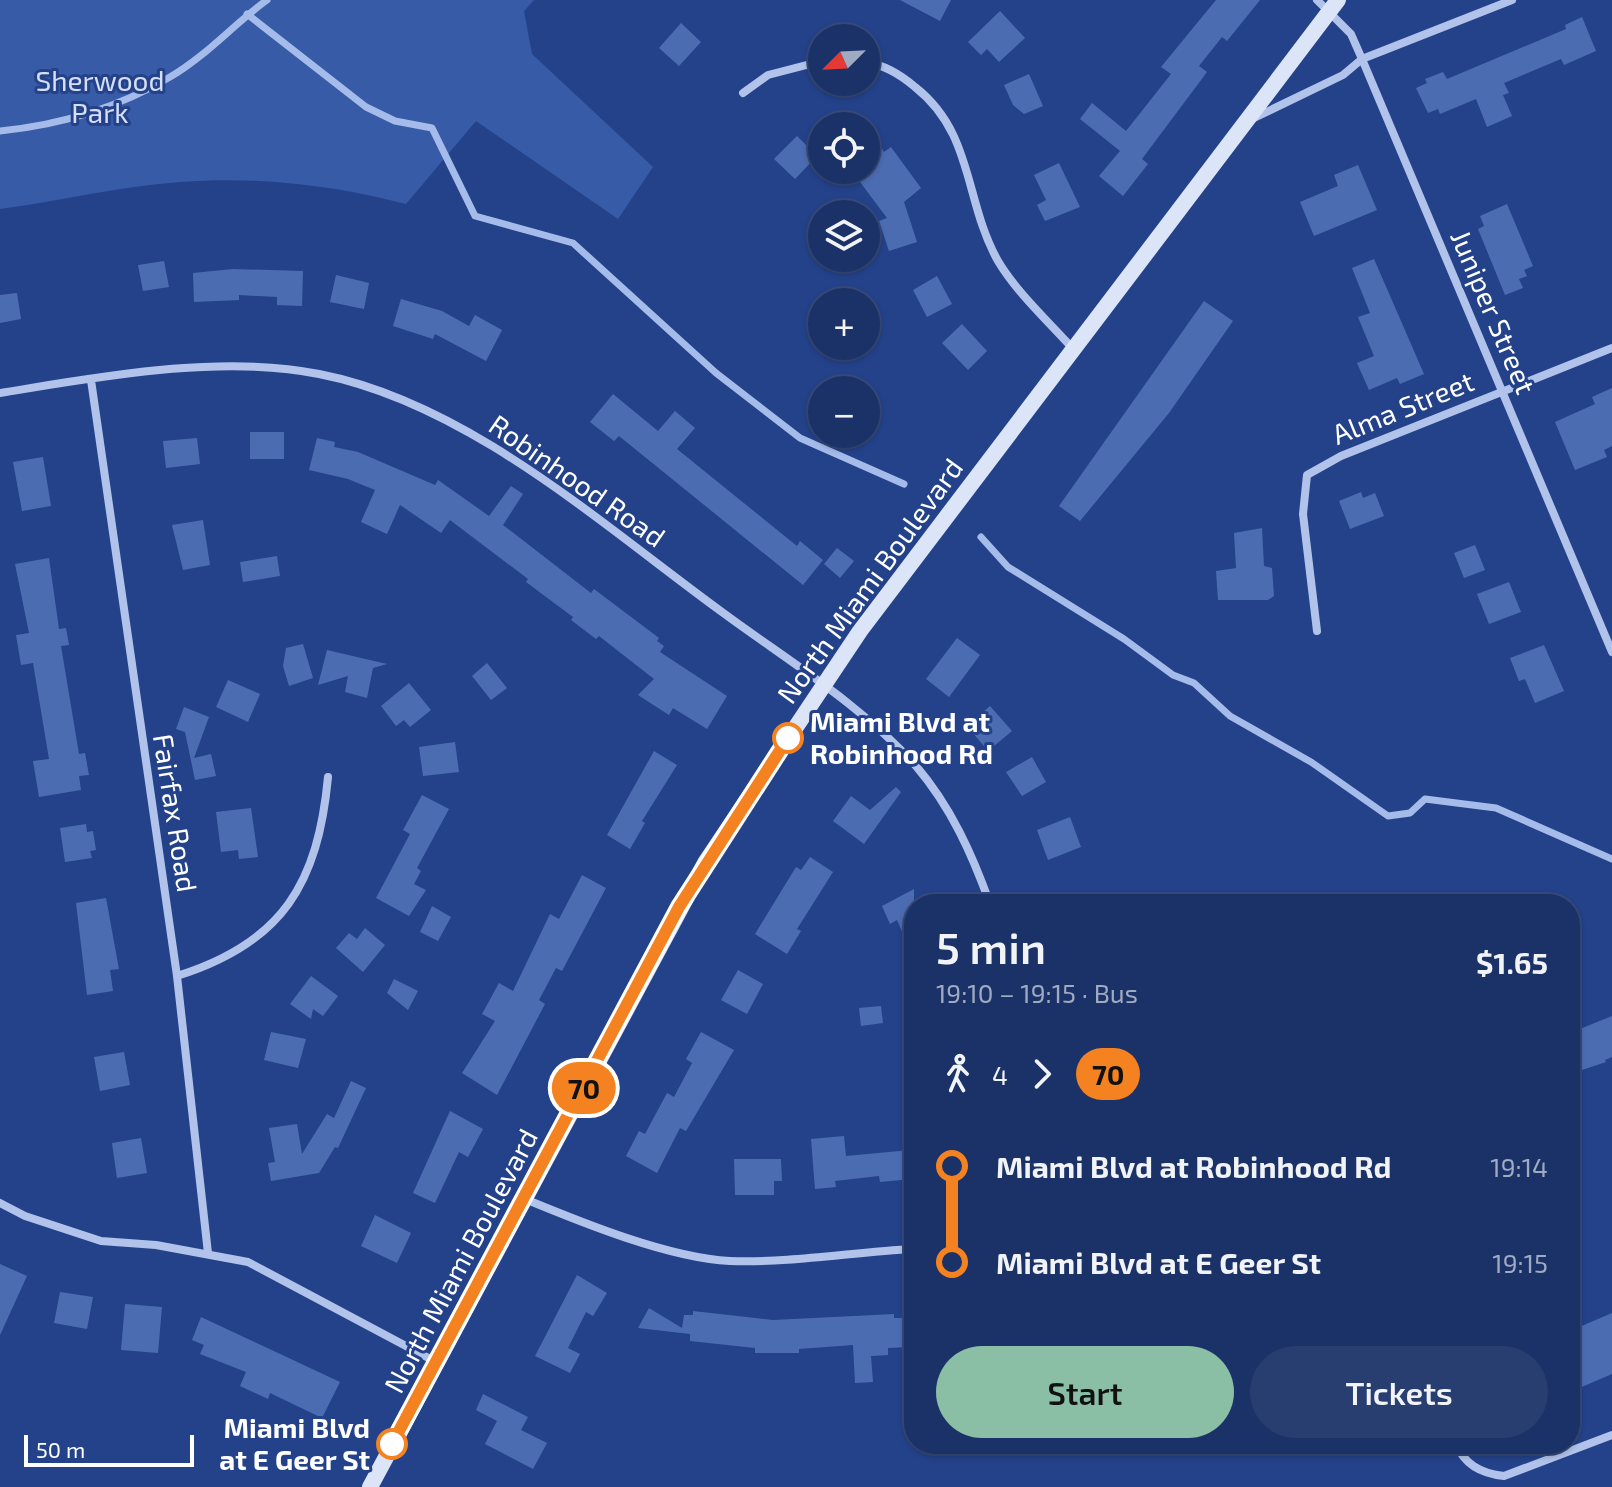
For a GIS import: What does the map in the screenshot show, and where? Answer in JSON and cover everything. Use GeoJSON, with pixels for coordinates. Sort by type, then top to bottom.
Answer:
{"type":"FeatureCollection","features":[{"type":"Feature","properties":{"kind":"main road","name":"North Miami Boulevard"},"geometry":{"type":"LineString","coordinates":[[370,1487],[679,907],[822,685],[1243,123],[1329,3]]}},
{"type":"Feature","properties":{"kind":"street"},"geometry":{"type":"LineString","coordinates":[[1243,123],[1343,75],[1362,59],[1512,0]]}},
{"type":"Feature","properties":{"kind":"street","name":"Juniper Street"},"geometry":{"type":"LineString","coordinates":[[1329,3],[1351,34],[1362,59],[1612,652]]}},
{"type":"Feature","properties":{"kind":"street"},"geometry":{"type":"LineString","coordinates":[[743,93],[768,75],[808,65]]}},
{"type":"Feature","properties":{"kind":"street"},"geometry":{"type":"LineString","coordinates":[[880,68],[902,77],[939,111],[954,133],[978,221],[1000,263],[1074,350]]}},
{"type":"Feature","properties":{"kind":"street","name":"Alma Street"},"geometry":{"type":"LineString","coordinates":[[1317,631],[1303,514],[1304,479],[1318,467],[1341,456],[1612,348]]}},
{"type":"Feature","properties":{"kind":"street","name":"Robinhood Road"},"geometry":{"type":"LineString","coordinates":[[0,393],[210,367],[281,368],[320,374],[400,398],[449,420],[498,451],[822,685],[888,738],[933,788],[960,830],[986,894]]}},
{"type":"Feature","properties":{"kind":"street","name":"Fairfax Road"},"geometry":{"type":"LineString","coordinates":[[91,380],[177,976],[208,1253]]}},
{"type":"Feature","properties":{"kind":"street"},"geometry":{"type":"LineString","coordinates":[[177,976],[233,955],[268,926],[296,894],[323,830],[328,777]]}},
{"type":"Feature","properties":{"kind":"street"},"geometry":{"type":"LineString","coordinates":[[524,1198],[615,1233],[727,1261],[787,1261],[904,1250]]}},
{"type":"Feature","properties":{"kind":"street"},"geometry":{"type":"LineString","coordinates":[[0,1203],[25,1216],[101,1241],[208,1253],[248,1262],[436,1362]]}},
{"type":"Feature","properties":{"kind":"street"},"geometry":{"type":"LineString","coordinates":[[1580,1448],[1612,1435]]}},
{"type":"Feature","properties":{"kind":"street"},"geometry":{"type":"LineString","coordinates":[[1463,1454],[1471,1465],[1486,1474],[1504,1476],[1524,1472],[1567,1454]]}},
{"type":"Feature","properties":{"kind":"green space","name":"Sherwood Park"},"geometry":{"type":"Polygon","coordinates":[[[0,0],[534,0],[524,11],[532,54],[653,167],[618,219],[476,121],[406,204],[294,184],[209,180],[136,187],[0,209],[0,0]]]}},
{"type":"Feature","properties":{"kind":"building"},"geometry":{"type":"Polygon","coordinates":[[[900,0],[951,0],[940,21],[900,0]]]}},
{"type":"Feature","properties":{"kind":"building"},"geometry":{"type":"Polygon","coordinates":[[[1216,0],[1260,0],[1227,41],[1222,37],[1199,66],[1207,72],[1142,159],[1148,164],[1123,196],[1099,176],[1120,151],[1080,119],[1092,103],[1126,131],[1171,74],[1161,67],[1216,0]]]}},
{"type":"Feature","properties":{"kind":"building"},"geometry":{"type":"Polygon","coordinates":[[[1000,11],[1025,38],[999,62],[987,49],[981,55],[968,42],[1000,11]]]}},
{"type":"Feature","properties":{"kind":"building"},"geometry":{"type":"Polygon","coordinates":[[[1582,17],[1596,51],[1564,65],[1561,59],[1504,83],[1509,93],[1503,95],[1512,116],[1487,127],[1476,99],[1440,114],[1438,109],[1428,113],[1416,88],[1427,83],[1425,79],[1443,72],[1447,79],[1566,29],[1565,25],[1582,17]]]}},
{"type":"Feature","properties":{"kind":"building"},"geometry":{"type":"Polygon","coordinates":[[[681,23],[701,42],[679,66],[659,48],[681,23]]]}},
{"type":"Feature","properties":{"kind":"building"},"geometry":{"type":"Polygon","coordinates":[[[1029,74],[1043,106],[1024,114],[1013,105],[1004,85],[1029,74]]]}},
{"type":"Feature","properties":{"kind":"building"},"geometry":{"type":"Polygon","coordinates":[[[797,136],[808,147],[808,165],[795,179],[774,159],[797,136]]]}},
{"type":"Feature","properties":{"kind":"building"},"geometry":{"type":"Polygon","coordinates":[[[891,147],[921,188],[904,202],[917,242],[889,251],[880,224],[880,221],[887,218],[880,209],[880,200],[874,200],[862,184],[880,184],[880,148],[884,152],[891,147]]]}},
{"type":"Feature","properties":{"kind":"building"},"geometry":{"type":"Polygon","coordinates":[[[1059,163],[1080,207],[1045,221],[1037,205],[1046,200],[1034,175],[1059,163]]]}},
{"type":"Feature","properties":{"kind":"building"},"geometry":{"type":"Polygon","coordinates":[[[1358,165],[1377,210],[1314,236],[1300,202],[1338,186],[1334,175],[1358,165]]]}},
{"type":"Feature","properties":{"kind":"building"},"geometry":{"type":"Polygon","coordinates":[[[1507,204],[1533,266],[1524,270],[1527,276],[1519,279],[1523,288],[1505,295],[1478,229],[1484,226],[1480,216],[1507,204]]]}},
{"type":"Feature","properties":{"kind":"building"},"geometry":{"type":"Polygon","coordinates":[[[1374,259],[1424,374],[1400,384],[1397,378],[1369,390],[1357,363],[1374,356],[1358,317],[1370,313],[1352,268],[1374,259]]]}},
{"type":"Feature","properties":{"kind":"building"},"geometry":{"type":"Polygon","coordinates":[[[164,261],[169,287],[143,291],[138,265],[164,261]]]}},
{"type":"Feature","properties":{"kind":"building"},"geometry":{"type":"Polygon","coordinates":[[[233,269],[303,271],[302,306],[277,305],[277,297],[239,295],[239,300],[194,302],[193,273],[233,269]]]}},
{"type":"Feature","properties":{"kind":"building"},"geometry":{"type":"Polygon","coordinates":[[[336,275],[369,283],[364,309],[330,302],[336,275]]]}},
{"type":"Feature","properties":{"kind":"building"},"geometry":{"type":"Polygon","coordinates":[[[937,276],[952,304],[927,317],[913,290],[937,276]]]}},
{"type":"Feature","properties":{"kind":"building"},"geometry":{"type":"Polygon","coordinates":[[[17,293],[21,319],[0,323],[0,295],[17,293]]]}},
{"type":"Feature","properties":{"kind":"building"},"geometry":{"type":"Polygon","coordinates":[[[401,299],[442,311],[469,326],[475,315],[502,330],[486,361],[435,334],[433,339],[393,326],[401,299]]]}},
{"type":"Feature","properties":{"kind":"building"},"geometry":{"type":"Polygon","coordinates":[[[1204,301],[1233,321],[1169,413],[1080,521],[1059,506],[1204,301]]]}},
{"type":"Feature","properties":{"kind":"building"},"geometry":{"type":"Polygon","coordinates":[[[962,324],[987,351],[968,370],[942,343],[962,324]]]}},
{"type":"Feature","properties":{"kind":"building"},"geometry":{"type":"Polygon","coordinates":[[[1612,388],[1612,446],[1604,450],[1607,457],[1575,470],[1555,422],[1595,404],[1592,397],[1612,388]]]}},
{"type":"Feature","properties":{"kind":"building"},"geometry":{"type":"Polygon","coordinates":[[[613,394],[658,431],[675,411],[695,428],[677,449],[797,546],[800,541],[823,560],[803,585],[619,436],[614,441],[590,422],[613,394]]]}},
{"type":"Feature","properties":{"kind":"building"},"geometry":{"type":"Polygon","coordinates":[[[250,432],[284,432],[284,459],[250,459],[250,432]]]}},
{"type":"Feature","properties":{"kind":"building"},"geometry":{"type":"Polygon","coordinates":[[[197,438],[200,464],[166,468],[163,441],[197,438]]]}},
{"type":"Feature","properties":{"kind":"building"},"geometry":{"type":"Polygon","coordinates":[[[317,438],[335,442],[334,447],[358,452],[435,485],[438,480],[489,516],[511,486],[523,494],[503,525],[591,593],[594,589],[659,638],[657,641],[664,646],[660,652],[727,696],[707,729],[673,708],[669,715],[638,695],[654,679],[599,636],[596,639],[571,620],[573,617],[526,582],[528,579],[450,520],[441,533],[400,505],[387,534],[361,522],[375,490],[348,479],[309,470],[317,438]]]}},
{"type":"Feature","properties":{"kind":"building"},"geometry":{"type":"Polygon","coordinates":[[[43,457],[51,506],[22,511],[13,462],[43,457]]]}},
{"type":"Feature","properties":{"kind":"building"},"geometry":{"type":"Polygon","coordinates":[[[1361,492],[1363,498],[1375,493],[1384,516],[1350,529],[1339,501],[1361,492]]]}},
{"type":"Feature","properties":{"kind":"building"},"geometry":{"type":"Polygon","coordinates":[[[203,520],[210,565],[183,570],[172,525],[203,520]]]}},
{"type":"Feature","properties":{"kind":"building"},"geometry":{"type":"Polygon","coordinates":[[[1262,528],[1264,566],[1272,568],[1274,596],[1268,600],[1218,600],[1216,571],[1236,568],[1234,533],[1262,528]]]}},
{"type":"Feature","properties":{"kind":"building"},"geometry":{"type":"Polygon","coordinates":[[[1475,545],[1485,570],[1464,578],[1454,553],[1475,545]]]}},
{"type":"Feature","properties":{"kind":"building"},"geometry":{"type":"Polygon","coordinates":[[[837,548],[854,561],[840,578],[824,564],[837,548]]]}},
{"type":"Feature","properties":{"kind":"building"},"geometry":{"type":"Polygon","coordinates":[[[277,556],[280,576],[243,582],[240,562],[277,556]]]}},
{"type":"Feature","properties":{"kind":"building"},"geometry":{"type":"Polygon","coordinates":[[[49,558],[59,629],[66,628],[69,645],[61,646],[79,754],[85,753],[89,775],[79,776],[81,790],[39,797],[33,761],[49,759],[33,663],[21,665],[16,635],[29,633],[15,564],[49,558]]]}},
{"type":"Feature","properties":{"kind":"building"},"geometry":{"type":"Polygon","coordinates":[[[1509,582],[1521,612],[1489,624],[1477,594],[1509,582]]]}},
{"type":"Feature","properties":{"kind":"building"},"geometry":{"type":"Polygon","coordinates":[[[957,638],[980,655],[949,697],[926,679],[957,638]]]}},
{"type":"Feature","properties":{"kind":"building"},"geometry":{"type":"Polygon","coordinates":[[[303,644],[313,678],[289,686],[283,666],[286,648],[303,644]]]}},
{"type":"Feature","properties":{"kind":"building"},"geometry":{"type":"Polygon","coordinates":[[[1544,645],[1564,691],[1535,703],[1525,679],[1519,681],[1510,658],[1544,645]]]}},
{"type":"Feature","properties":{"kind":"building"},"geometry":{"type":"Polygon","coordinates":[[[327,650],[387,664],[373,668],[367,698],[345,692],[348,676],[318,685],[327,650]]]}},
{"type":"Feature","properties":{"kind":"building"},"geometry":{"type":"Polygon","coordinates":[[[487,663],[507,688],[491,700],[472,676],[487,663]]]}},
{"type":"Feature","properties":{"kind":"building"},"geometry":{"type":"Polygon","coordinates":[[[228,680],[260,694],[248,722],[216,707],[228,680]]]}},
{"type":"Feature","properties":{"kind":"building"},"geometry":{"type":"Polygon","coordinates":[[[409,683],[431,710],[410,727],[404,720],[396,726],[381,706],[409,683]]]}},
{"type":"Feature","properties":{"kind":"building"},"geometry":{"type":"Polygon","coordinates":[[[990,706],[1012,731],[988,751],[967,726],[990,706]]]}},
{"type":"Feature","properties":{"kind":"building"},"geometry":{"type":"Polygon","coordinates":[[[184,707],[209,717],[194,758],[211,754],[216,776],[195,780],[185,732],[176,729],[184,707]]]}},
{"type":"Feature","properties":{"kind":"building"},"geometry":{"type":"Polygon","coordinates":[[[455,742],[459,772],[423,776],[419,747],[455,742]]]}},
{"type":"Feature","properties":{"kind":"building"},"geometry":{"type":"Polygon","coordinates":[[[654,751],[677,765],[642,821],[645,823],[630,849],[607,835],[654,751]]]}},
{"type":"Feature","properties":{"kind":"building"},"geometry":{"type":"Polygon","coordinates":[[[1032,757],[1046,782],[1022,796],[1006,772],[1032,757]]]}},
{"type":"Feature","properties":{"kind":"building"},"geometry":{"type":"Polygon","coordinates":[[[896,787],[901,792],[864,844],[833,821],[851,796],[870,810],[896,787]]]}},
{"type":"Feature","properties":{"kind":"building"},"geometry":{"type":"Polygon","coordinates":[[[422,795],[449,809],[417,868],[421,871],[414,884],[426,890],[409,916],[376,898],[410,834],[403,830],[422,795]]]}},
{"type":"Feature","properties":{"kind":"building"},"geometry":{"type":"Polygon","coordinates":[[[251,808],[258,857],[239,859],[238,850],[221,852],[216,812],[251,808]]]}},
{"type":"Feature","properties":{"kind":"building"},"geometry":{"type":"Polygon","coordinates":[[[1070,817],[1081,847],[1048,860],[1037,830],[1070,817]]]}},
{"type":"Feature","properties":{"kind":"building"},"geometry":{"type":"Polygon","coordinates":[[[86,824],[87,832],[93,831],[96,850],[90,851],[92,858],[65,862],[60,828],[86,824]]]}},
{"type":"Feature","properties":{"kind":"building"},"geometry":{"type":"Polygon","coordinates":[[[810,857],[833,872],[797,929],[801,931],[787,954],[755,934],[796,867],[801,870],[810,857]]]}},
{"type":"Feature","properties":{"kind":"building"},"geometry":{"type":"Polygon","coordinates":[[[582,875],[606,888],[562,971],[556,968],[539,1000],[545,1004],[497,1095],[462,1073],[495,1021],[482,1014],[499,983],[513,991],[550,914],[559,919],[582,875]]]}},
{"type":"Feature","properties":{"kind":"building"},"geometry":{"type":"Polygon","coordinates":[[[904,894],[904,936],[897,920],[890,924],[882,906],[904,894]]]}},
{"type":"Feature","properties":{"kind":"building"},"geometry":{"type":"Polygon","coordinates":[[[106,898],[119,969],[110,970],[113,991],[87,995],[76,903],[106,898]]]}},
{"type":"Feature","properties":{"kind":"building"},"geometry":{"type":"Polygon","coordinates":[[[432,906],[451,917],[438,941],[420,932],[432,906]]]}},
{"type":"Feature","properties":{"kind":"building"},"geometry":{"type":"Polygon","coordinates":[[[365,928],[385,945],[363,972],[336,948],[349,933],[357,939],[365,928]]]}},
{"type":"Feature","properties":{"kind":"building"},"geometry":{"type":"Polygon","coordinates":[[[738,970],[763,984],[747,1014],[721,1000],[738,970]]]}},
{"type":"Feature","properties":{"kind":"building"},"geometry":{"type":"Polygon","coordinates":[[[311,976],[338,996],[323,1016],[313,1009],[311,1019],[290,1004],[311,976]]]}},
{"type":"Feature","properties":{"kind":"building"},"geometry":{"type":"Polygon","coordinates":[[[394,979],[418,991],[408,1010],[387,993],[394,979]]]}},
{"type":"Feature","properties":{"kind":"building"},"geometry":{"type":"Polygon","coordinates":[[[881,1006],[883,1023],[861,1026],[859,1008],[881,1006]]]}},
{"type":"Feature","properties":{"kind":"building"},"geometry":{"type":"Polygon","coordinates":[[[1612,1016],[1612,1057],[1580,1071],[1580,1029],[1612,1016]]]}},
{"type":"Feature","properties":{"kind":"building"},"geometry":{"type":"Polygon","coordinates":[[[271,1032],[306,1039],[298,1068],[264,1060],[271,1032]]]}},
{"type":"Feature","properties":{"kind":"building"},"geometry":{"type":"Polygon","coordinates":[[[701,1032],[734,1050],[686,1131],[680,1128],[657,1173],[626,1156],[639,1131],[645,1134],[667,1093],[674,1097],[692,1063],[686,1059],[701,1032]]]}},
{"type":"Feature","properties":{"kind":"building"},"geometry":{"type":"Polygon","coordinates":[[[124,1052],[130,1085],[100,1091],[94,1057],[124,1052]]]}},
{"type":"Feature","properties":{"kind":"building"},"geometry":{"type":"Polygon","coordinates":[[[351,1081],[366,1088],[338,1148],[335,1147],[319,1173],[271,1181],[268,1163],[275,1162],[269,1128],[297,1124],[302,1154],[327,1114],[334,1118],[351,1081]]]}},
{"type":"Feature","properties":{"kind":"building"},"geometry":{"type":"Polygon","coordinates":[[[450,1111],[483,1129],[468,1157],[459,1152],[435,1203],[413,1193],[450,1111]]]}},
{"type":"Feature","properties":{"kind":"building"},"geometry":{"type":"Polygon","coordinates":[[[844,1136],[846,1156],[904,1151],[904,1180],[880,1182],[879,1176],[835,1181],[836,1187],[815,1189],[811,1139],[844,1136]]]}},
{"type":"Feature","properties":{"kind":"building"},"geometry":{"type":"Polygon","coordinates":[[[141,1138],[147,1173],[117,1178],[112,1143],[141,1138]]]}},
{"type":"Feature","properties":{"kind":"building"},"geometry":{"type":"Polygon","coordinates":[[[734,1159],[781,1159],[782,1181],[774,1181],[774,1195],[735,1195],[734,1159]]]}},
{"type":"Feature","properties":{"kind":"building"},"geometry":{"type":"Polygon","coordinates":[[[375,1215],[411,1233],[397,1263],[361,1246],[375,1215]]]}},
{"type":"Feature","properties":{"kind":"building"},"geometry":{"type":"Polygon","coordinates":[[[0,1264],[27,1276],[0,1335],[0,1264]]]}},
{"type":"Feature","properties":{"kind":"building"},"geometry":{"type":"Polygon","coordinates":[[[577,1275],[607,1293],[593,1316],[586,1312],[568,1348],[580,1354],[570,1373],[535,1356],[577,1275]]]}},
{"type":"Feature","properties":{"kind":"building"},"geometry":{"type":"Polygon","coordinates":[[[60,1292],[93,1297],[87,1329],[54,1323],[60,1292]]]}},
{"type":"Feature","properties":{"kind":"building"},"geometry":{"type":"Polygon","coordinates":[[[125,1304],[162,1307],[158,1353],[121,1350],[125,1304]]]}},
{"type":"Feature","properties":{"kind":"building"},"geometry":{"type":"Polygon","coordinates":[[[649,1308],[682,1328],[684,1315],[693,1315],[693,1311],[773,1320],[894,1314],[894,1318],[904,1318],[904,1347],[888,1348],[888,1355],[871,1356],[873,1382],[855,1383],[853,1345],[799,1349],[799,1353],[755,1353],[755,1348],[690,1341],[690,1334],[638,1328],[649,1308]]]}},
{"type":"Feature","properties":{"kind":"building"},"geometry":{"type":"Polygon","coordinates":[[[1612,1313],[1612,1374],[1580,1388],[1580,1327],[1612,1313]]]}},
{"type":"Feature","properties":{"kind":"building"},"geometry":{"type":"Polygon","coordinates":[[[201,1317],[340,1382],[322,1418],[270,1393],[268,1399],[240,1386],[246,1372],[200,1354],[204,1345],[192,1340],[201,1317]]]}},
{"type":"Feature","properties":{"kind":"building"},"geometry":{"type":"Polygon","coordinates":[[[483,1394],[528,1417],[521,1430],[547,1443],[533,1469],[485,1444],[497,1421],[476,1410],[483,1394]]]}},
{"type":"Feature","properties":{"kind":"waterway"},"geometry":{"type":"LineString","coordinates":[[0,131],[88,113],[130,98],[195,60],[267,0]]}},
{"type":"Feature","properties":{"kind":"waterway"},"geometry":{"type":"LineString","coordinates":[[247,14],[366,107],[395,121],[432,128],[475,216],[573,243],[716,373],[800,438],[904,484]]}},
{"type":"Feature","properties":{"kind":"waterway"},"geometry":{"type":"LineString","coordinates":[[981,537],[1008,567],[1124,639],[1173,675],[1194,683],[1230,716],[1311,762],[1388,816],[1410,813],[1425,799],[1496,808],[1612,859]]}},
{"type":"Feature","properties":{"kind":"bus line","name":"70"},"geometry":{"type":"LineString","coordinates":[[392,1444],[679,907],[788,738]]}},
{"type":"Feature","properties":{"kind":"place","name":"Miami Blvd at Robinhood Rd"},"geometry":{"type":"Point","coordinates":[788,738]}},
{"type":"Feature","properties":{"kind":"place","name":"Miami Blvd at E Geer St"},"geometry":{"type":"Point","coordinates":[392,1444]}}]}
